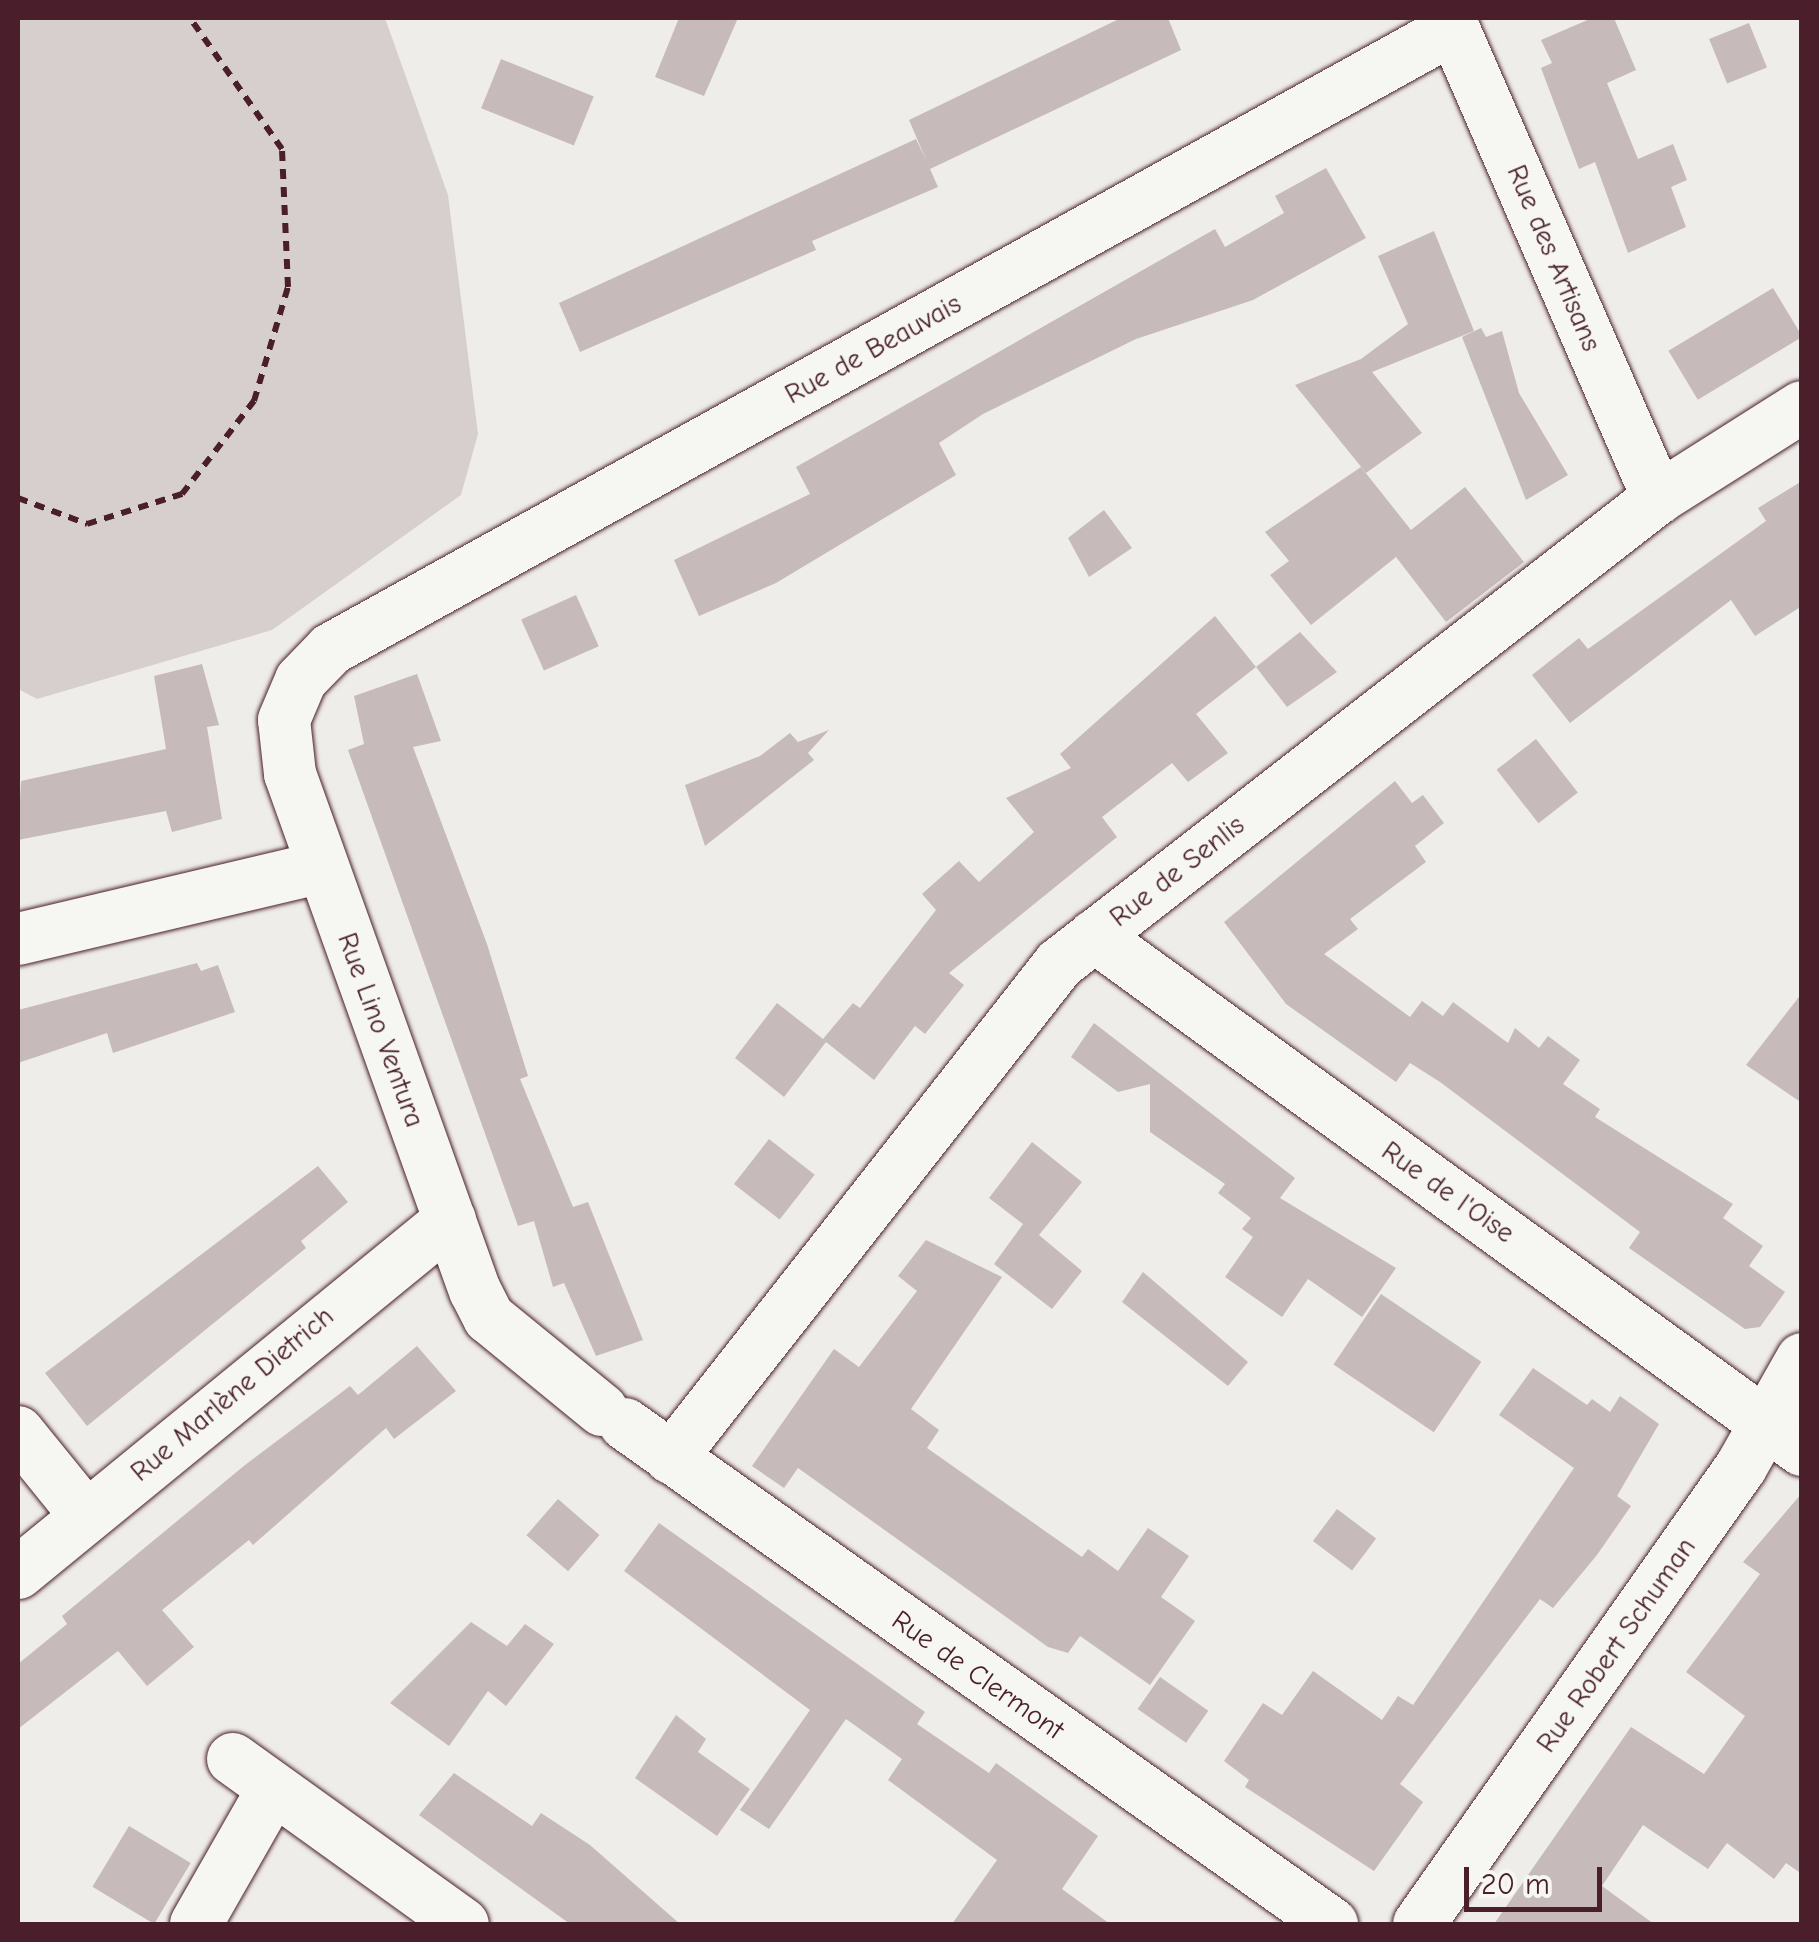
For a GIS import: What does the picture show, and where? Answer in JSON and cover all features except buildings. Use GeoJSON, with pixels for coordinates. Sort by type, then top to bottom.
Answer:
{"type":"FeatureCollection","features":[{"type":"Feature","properties":{"kind":"street","name":"Rue des Artisans"},"geometry":{"type":"LineString","coordinates":[[1452,23],[1658,498]]}},
{"type":"Feature","properties":{"kind":"street","name":"Rue de Beauvais"},"geometry":{"type":"LineString","coordinates":[[301,680],[331,649],[1452,23]]}},
{"type":"Feature","properties":{"kind":"street","name":"Rue de Senlis"},"geometry":{"type":"LineString","coordinates":[[671,1458],[1059,964],[1658,498],[1802,407]]}},
{"type":"Feature","properties":{"kind":"street","name":"Rue Lino Ventura"},"geometry":{"type":"LineString","coordinates":[[301,680],[284,720],[290,774],[450,1220],[490,1318],[613,1417]]}},
{"type":"Feature","properties":{"kind":"street"},"geometry":{"type":"LineString","coordinates":[[28,928],[322,866]]}},
{"type":"Feature","properties":{"kind":"street","name":"Rue de l'Oise"},"geometry":{"type":"LineString","coordinates":[[1094,936],[1784,1436]]}},
{"type":"Feature","properties":{"kind":"street","name":"Rue Marlène Dietrich"},"geometry":{"type":"LineString","coordinates":[[18,1573],[450,1220]]}},
{"type":"Feature","properties":{"kind":"street","name":"Rue Robert Schuman"},"geometry":{"type":"LineString","coordinates":[[1419,1924],[1784,1436],[1802,1359]]}},
{"type":"Feature","properties":{"kind":"street","name":"Rue de Clermont"},"geometry":{"type":"LineString","coordinates":[[613,1417],[1332,1924]]}},
{"type":"Feature","properties":{"kind":"street"},"geometry":{"type":"LineString","coordinates":[[18,1432],[86,1516]]}},
{"type":"Feature","properties":{"kind":"street"},"geometry":{"type":"LineString","coordinates":[[196,1924],[253,1774],[464,1924]]}},
{"type":"Feature","properties":{"kind":"path"},"geometry":{"type":"LineString","coordinates":[[18,498],[87,524],[182,494],[254,402],[288,286],[282,150],[190,18]]}},
{"type":"Feature","properties":{"kind":"shaded area"},"geometry":{"type":"Polygon","coordinates":[[[18,18],[385,18],[448,195],[478,434],[461,495],[272,630],[37,699],[18,689],[18,18]]]}}]}
